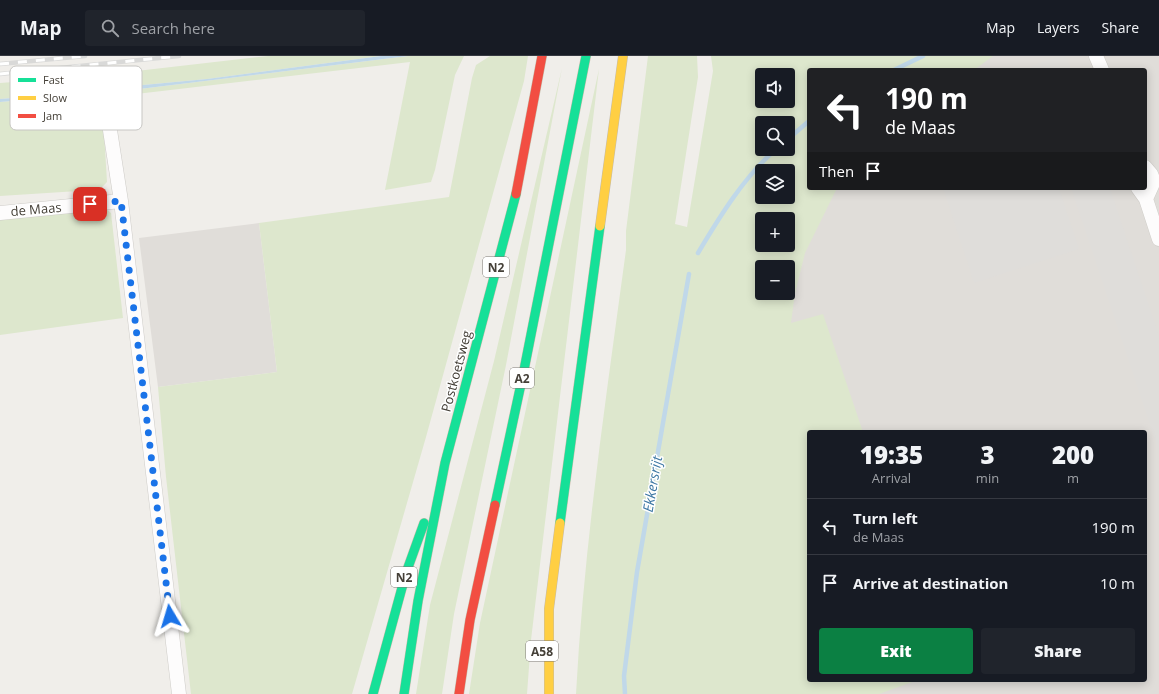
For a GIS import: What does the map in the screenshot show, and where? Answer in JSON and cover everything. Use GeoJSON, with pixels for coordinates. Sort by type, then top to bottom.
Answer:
{"type":"FeatureCollection","features":[{"type":"Feature","properties":{"kind":"highway","name":"Postkoetsweg"},"geometry":{"type":"LineString","coordinates":[[404,694],[418,601],[445,463],[518,185],[542,56]]}},
{"type":"Feature","properties":{"kind":"highway"},"geometry":{"type":"LineString","coordinates":[[549,694],[548,609],[623,56]]}},
{"type":"Feature","properties":{"kind":"highway","name":"A2"},"geometry":{"type":"LineString","coordinates":[[459,694],[470,620],[524,370],[585,59]]}},
{"type":"Feature","properties":{"kind":"highway","name":"N2"},"geometry":{"type":"LineString","coordinates":[[373,694],[406,573],[445,463]]}},
{"type":"Feature","properties":{"kind":"highway","name":"A58"},"geometry":{"type":"LineString","coordinates":[[539,671],[548,609]]}},
{"type":"Feature","properties":{"kind":"street"},"geometry":{"type":"LineString","coordinates":[[1096,56],[1101,68]]}},
{"type":"Feature","properties":{"kind":"street"},"geometry":{"type":"LineString","coordinates":[[110,130],[121,201],[179,694]]}},
{"type":"Feature","properties":{"kind":"street"},"geometry":{"type":"LineString","coordinates":[[1147,169],[1154,181],[1147,189]]}},
{"type":"Feature","properties":{"kind":"street"},"geometry":{"type":"LineString","coordinates":[[1142,194],[1159,240]]}},
{"type":"Feature","properties":{"kind":"street","name":"de Maas"},"geometry":{"type":"LineString","coordinates":[[0,213],[121,201]]}},
{"type":"Feature","properties":{"kind":"shaded area"},"geometry":{"type":"Polygon","coordinates":[[[962,56],[1159,56],[1159,694],[783,694],[779,365],[792,300],[795,300],[795,284],[806,228],[830,190],[1147,190],[1147,68],[945,68],[962,56]]]}},
{"type":"Feature","properties":{"kind":"shaded area"},"geometry":{"type":"Polygon","coordinates":[[[1061,56],[1066,56],[1070,68],[1032,68],[1031,66],[1061,56]]]}},
{"type":"Feature","properties":{"kind":"shaded area"},"geometry":{"type":"Polygon","coordinates":[[[944,190],[1060,190],[1079,249],[974,283],[944,190]]]}},
{"type":"Feature","properties":{"kind":"shaded area"},"geometry":{"type":"Polygon","coordinates":[[[1072,190],[1111,190],[1159,336],[1159,452],[1072,190]]]}},
{"type":"Feature","properties":{"kind":"shaded area"},"geometry":{"type":"Polygon","coordinates":[[[259,223],[277,372],[158,387],[139,238],[259,223]]]}},
{"type":"Feature","properties":{"kind":"green space"},"geometry":{"type":"Polygon","coordinates":[[[268,56],[381,56],[207,79],[142,85],[142,70],[268,56]]]}},
{"type":"Feature","properties":{"kind":"green space"},"geometry":{"type":"Polygon","coordinates":[[[408,56],[464,56],[455,75],[435,170],[431,182],[385,190],[410,62],[142,93],[142,89],[408,56]]]}},
{"type":"Feature","properties":{"kind":"green space"},"geometry":{"type":"Polygon","coordinates":[[[490,56],[528,56],[524,81],[426,437],[352,694],[191,694],[166,477],[158,387],[277,372],[259,223],[449,197],[472,78],[476,65],[490,56]]]}},
{"type":"Feature","properties":{"kind":"green space"},"geometry":{"type":"Polygon","coordinates":[[[648,56],[697,56],[698,77],[675,224],[687,227],[713,71],[711,56],[993,56],[977,68],[807,68],[807,190],[836,190],[805,253],[795,293],[795,260],[755,260],[755,300],[794,300],[791,323],[823,314],[862,430],[807,430],[807,682],[912,682],[879,694],[576,694],[584,583],[626,250],[626,231],[648,56]]]}},
{"type":"Feature","properties":{"kind":"green space"},"geometry":{"type":"Polygon","coordinates":[[[562,68],[506,365],[454,614],[442,694],[416,694],[430,605],[494,361],[562,68]]]}},
{"type":"Feature","properties":{"kind":"green space"},"geometry":{"type":"Polygon","coordinates":[[[599,69],[531,640],[527,694],[469,694],[480,623],[599,69]]]}},
{"type":"Feature","properties":{"kind":"green space"},"geometry":{"type":"Polygon","coordinates":[[[10,82],[10,98],[0,99],[0,83],[10,82]]]}},
{"type":"Feature","properties":{"kind":"green space"},"geometry":{"type":"Polygon","coordinates":[[[10,101],[10,130],[104,130],[107,182],[100,189],[94,190],[0,196],[0,102],[10,101]]]}},
{"type":"Feature","properties":{"kind":"green space"},"geometry":{"type":"Polygon","coordinates":[[[106,209],[111,213],[123,318],[0,335],[0,213],[106,209]]]}},
{"type":"Feature","properties":{"kind":"water"},"geometry":{"type":"Polygon","coordinates":[[[381,56],[408,56],[142,89],[142,85],[207,79],[381,56]]]}},
{"type":"Feature","properties":{"kind":"water"},"geometry":{"type":"Polygon","coordinates":[[[10,98],[10,101],[0,102],[0,99],[10,98]]]}},
{"type":"Feature","properties":{"kind":"waterway","name":"Ekkersrijt"},"geometry":{"type":"LineString","coordinates":[[898,68],[923,56]]}},
{"type":"Feature","properties":{"kind":"waterway","name":"Ekkersrijt"},"geometry":{"type":"LineString","coordinates":[[795,133],[807,123]]}},
{"type":"Feature","properties":{"kind":"waterway","name":"Ekkersrijt"},"geometry":{"type":"LineString","coordinates":[[698,253],[743,184],[768,156]]}},
{"type":"Feature","properties":{"kind":"waterway","name":"Ekkersrijt"},"geometry":{"type":"LineString","coordinates":[[625,694],[624,676],[637,572],[689,274]]}},
{"type":"Feature","properties":{"kind":"railway"},"geometry":{"type":"LineString","coordinates":[[0,64],[85,56]]}},
{"type":"Feature","properties":{"kind":"railway"},"geometry":{"type":"LineString","coordinates":[[80,66],[179,56]]}},
{"type":"Feature","properties":{"kind":"railway"},"geometry":{"type":"LineString","coordinates":[[0,74],[10,73]]}},
{"type":"Feature","properties":{"kind":"traffic: fast"},"geometry":{"type":"LineString","coordinates":[[495,505],[524,370],[586,56]]}},
{"type":"Feature","properties":{"kind":"traffic: fast"},"geometry":{"type":"LineString","coordinates":[[404,694],[418,601],[445,463],[516,194]]}},
{"type":"Feature","properties":{"kind":"traffic: fast"},"geometry":{"type":"LineString","coordinates":[[560,523],[600,226]]}},
{"type":"Feature","properties":{"kind":"traffic: fast"},"geometry":{"type":"LineString","coordinates":[[373,694],[406,573],[424,523]]}},
{"type":"Feature","properties":{"kind":"traffic: slow"},"geometry":{"type":"LineString","coordinates":[[600,226],[623,56]]}},
{"type":"Feature","properties":{"kind":"traffic: slow"},"geometry":{"type":"LineString","coordinates":[[549,694],[549,609],[560,523]]}},
{"type":"Feature","properties":{"kind":"traffic: jam"},"geometry":{"type":"LineString","coordinates":[[516,194],[542,56]]}},
{"type":"Feature","properties":{"kind":"traffic: jam"},"geometry":{"type":"LineString","coordinates":[[459,694],[470,620],[495,505]]}},
{"type":"Feature","properties":{"kind":"route"},"geometry":{"type":"LineString","coordinates":[[90,204],[121,201],[123,229],[170,616]]}}]}
